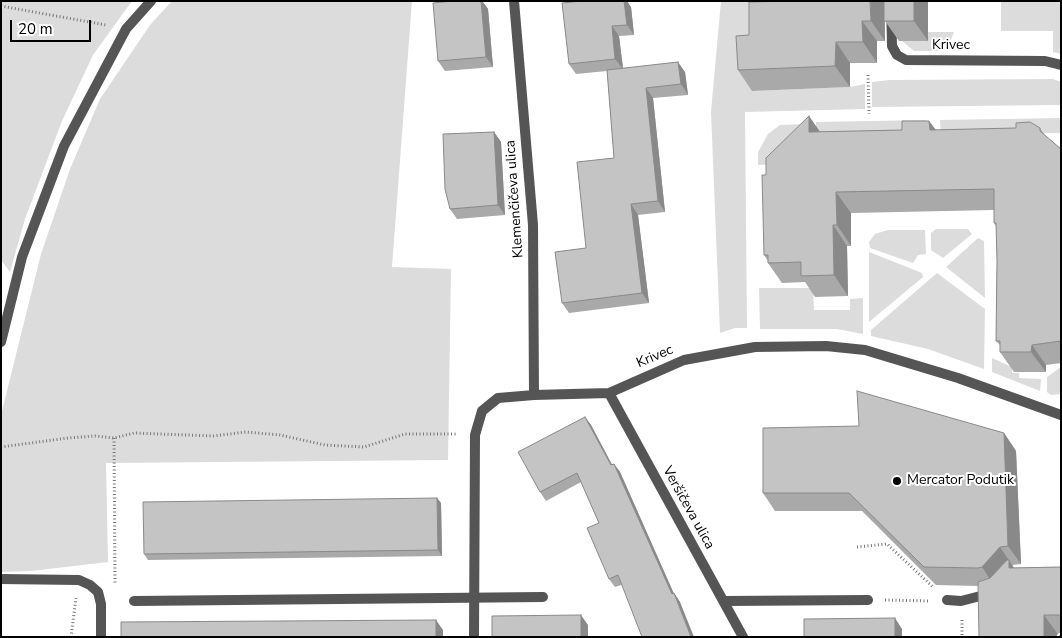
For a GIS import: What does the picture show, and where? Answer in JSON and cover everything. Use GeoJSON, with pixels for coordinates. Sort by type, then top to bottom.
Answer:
{"type":"FeatureCollection","features":[{"type":"Feature","properties":{"kind":"street"},"geometry":{"type":"LineString","coordinates":[[1,342],[22,257],[64,146],[126,29],[151,1]]}},
{"type":"Feature","properties":{"kind":"street","name":"Klemenčičeva ulica"},"geometry":{"type":"LineString","coordinates":[[514,1],[533,225],[534,395]]}},
{"type":"Feature","properties":{"kind":"street","name":"Krivec"},"geometry":{"type":"LineString","coordinates":[[891,1],[892,46],[897,55],[906,60],[1045,61],[1061,65]]}},
{"type":"Feature","properties":{"kind":"street","name":"Krivec"},"geometry":{"type":"LineString","coordinates":[[474,637],[475,435],[482,411],[498,398],[609,393],[684,360],[755,347],[826,346],[865,350],[958,378],[1061,415]]}},
{"type":"Feature","properties":{"kind":"street","name":"Veršičeva ulica"},"geometry":{"type":"LineString","coordinates":[[609,393],[743,637]]}},
{"type":"Feature","properties":{"kind":"street"},"geometry":{"type":"LineString","coordinates":[[1,579],[79,580],[90,585],[98,592],[101,604],[101,637]]}},
{"type":"Feature","properties":{"kind":"street"},"geometry":{"type":"LineString","coordinates":[[947,600],[962,601],[998,591],[1004,584]]}},
{"type":"Feature","properties":{"kind":"street"},"geometry":{"type":"LineString","coordinates":[[134,601],[543,597]]}},
{"type":"Feature","properties":{"kind":"street"},"geometry":{"type":"LineString","coordinates":[[724,601],[868,600]]}},
{"type":"Feature","properties":{"kind":"path"},"geometry":{"type":"LineString","coordinates":[[1,6],[126,29]]}},
{"type":"Feature","properties":{"kind":"path"},"geometry":{"type":"LineString","coordinates":[[868,75],[870,114]]}},
{"type":"Feature","properties":{"kind":"path"},"geometry":{"type":"LineString","coordinates":[[1,448],[68,438],[95,436],[114,438],[134,433],[213,436],[246,432],[280,435],[325,445],[364,447],[405,434],[475,435]]}},
{"type":"Feature","properties":{"kind":"path"},"geometry":{"type":"LineString","coordinates":[[114,438],[116,593]]}},
{"type":"Feature","properties":{"kind":"path"},"geometry":{"type":"LineString","coordinates":[[857,547],[886,544],[947,600]]}},
{"type":"Feature","properties":{"kind":"path"},"geometry":{"type":"LineString","coordinates":[[71,637],[79,580]]}},
{"type":"Feature","properties":{"kind":"path"},"geometry":{"type":"LineString","coordinates":[[868,600],[916,602],[947,600]]}},
{"type":"Feature","properties":{"kind":"path"},"geometry":{"type":"LineString","coordinates":[[1057,633],[1061,637]]}},
{"type":"Feature","properties":{"kind":"shaded area"},"geometry":{"type":"Polygon","coordinates":[[[1,1],[132,1],[93,55],[62,121],[25,219],[10,272],[1,260],[1,1]]]}},
{"type":"Feature","properties":{"kind":"shaded area"},"geometry":{"type":"Polygon","coordinates":[[[172,1],[412,1],[392,267],[451,269],[448,460],[106,463],[108,562],[31,571],[1,572],[1,415],[41,254],[70,169],[100,99],[150,25],[172,1]]]}},
{"type":"Feature","properties":{"kind":"shaded area"},"geometry":{"type":"Polygon","coordinates":[[[721,1],[750,1],[752,91],[850,87],[865,84],[865,109],[745,112],[747,328],[735,328],[720,333],[711,112],[721,1]]]}},
{"type":"Feature","properties":{"kind":"shaded area"},"geometry":{"type":"Polygon","coordinates":[[[1001,1],[1061,1],[1061,54],[1053,52],[1053,31],[1001,31],[1001,1]]]}},
{"type":"Feature","properties":{"kind":"shaded area"},"geometry":{"type":"Polygon","coordinates":[[[928,32],[954,32],[949,45],[941,51],[914,51],[902,41],[928,41],[928,32]]]}},
{"type":"Feature","properties":{"kind":"shaded area"},"geometry":{"type":"Polygon","coordinates":[[[1053,79],[1061,82],[1061,105],[872,107],[872,82],[890,80],[1053,79]]]}},
{"type":"Feature","properties":{"kind":"shaded area"},"geometry":{"type":"Polygon","coordinates":[[[1061,118],[1061,133],[941,135],[940,120],[1061,118]]]}},
{"type":"Feature","properties":{"kind":"shaded area"},"geometry":{"type":"Polygon","coordinates":[[[926,120],[926,135],[816,137],[816,122],[926,120]]]}},
{"type":"Feature","properties":{"kind":"shaded area"},"geometry":{"type":"Polygon","coordinates":[[[803,124],[775,164],[758,165],[758,152],[768,134],[780,125],[803,124]]]}},
{"type":"Feature","properties":{"kind":"shaded area"},"geometry":{"type":"Polygon","coordinates":[[[936,229],[968,229],[972,234],[943,258],[931,250],[931,233],[936,229]]]}},
{"type":"Feature","properties":{"kind":"shaded area"},"geometry":{"type":"Polygon","coordinates":[[[888,230],[925,230],[926,254],[918,255],[913,263],[870,248],[869,242],[875,234],[888,230]]]}},
{"type":"Feature","properties":{"kind":"shaded area"},"geometry":{"type":"Polygon","coordinates":[[[978,238],[984,241],[985,298],[946,267],[978,238]]]}},
{"type":"Feature","properties":{"kind":"shaded area"},"geometry":{"type":"Polygon","coordinates":[[[869,252],[922,273],[923,277],[869,322],[869,252]]]}},
{"type":"Feature","properties":{"kind":"shaded area"},"geometry":{"type":"Polygon","coordinates":[[[937,273],[985,309],[984,369],[928,349],[871,336],[871,330],[937,273]]]}},
{"type":"Feature","properties":{"kind":"shaded area"},"geometry":{"type":"Polygon","coordinates":[[[759,288],[813,288],[814,310],[850,310],[850,299],[863,298],[863,334],[837,329],[760,329],[759,288]]]}},
{"type":"Feature","properties":{"kind":"shaded area"},"geometry":{"type":"Polygon","coordinates":[[[992,358],[1012,367],[1012,373],[1019,373],[1019,378],[1041,379],[1040,391],[992,372],[992,358]]]}},
{"type":"Feature","properties":{"kind":"shaded area"},"geometry":{"type":"Polygon","coordinates":[[[1061,367],[1061,394],[1051,395],[1047,392],[1047,377],[1061,367]]]}},
{"type":"Feature","properties":{"kind":"building"},"geometry":{"type":"Polygon","coordinates":[[[481,1],[486,57],[438,61],[433,3],[481,1]]]}},
{"type":"Feature","properties":{"kind":"building"},"geometry":{"type":"Polygon","coordinates":[[[624,1],[627,25],[612,26],[615,59],[569,64],[562,3],[624,1]]]}},
{"type":"Feature","properties":{"kind":"building"},"geometry":{"type":"Polygon","coordinates":[[[870,1],[871,21],[862,21],[863,42],[836,42],[835,66],[738,70],[736,36],[749,35],[749,2],[870,1]]]}},
{"type":"Feature","properties":{"kind":"building"},"geometry":{"type":"Polygon","coordinates":[[[884,1],[914,1],[914,21],[884,21],[884,1]]]}},
{"type":"Feature","properties":{"kind":"building"},"geometry":{"type":"Polygon","coordinates":[[[678,62],[681,84],[646,88],[658,201],[631,204],[642,293],[562,303],[555,252],[586,248],[577,162],[614,158],[607,70],[678,62]]]}},
{"type":"Feature","properties":{"kind":"building"},"geometry":{"type":"Polygon","coordinates":[[[809,116],[809,132],[902,130],[902,121],[929,121],[930,130],[1016,128],[1016,123],[1030,122],[1040,128],[1040,131],[1061,149],[1061,341],[1032,345],[1031,352],[1000,352],[1000,341],[996,341],[997,261],[994,189],[836,192],[837,225],[833,225],[834,275],[801,276],[801,262],[768,263],[768,255],[764,255],[762,175],[766,175],[766,158],[809,116]]]}},
{"type":"Feature","properties":{"kind":"building"},"geometry":{"type":"Polygon","coordinates":[[[494,132],[498,205],[450,209],[445,189],[443,134],[494,132]]]}},
{"type":"Feature","properties":{"kind":"building","name":"Mercator Podutik"},"geometry":{"type":"Polygon","coordinates":[[[857,391],[1004,433],[1008,546],[1000,547],[982,567],[978,568],[924,567],[849,493],[763,493],[763,428],[859,426],[857,391]]]}},
{"type":"Feature","properties":{"kind":"building"},"geometry":{"type":"Polygon","coordinates":[[[585,417],[611,465],[614,464],[672,594],[674,593],[691,637],[642,637],[618,575],[609,579],[587,528],[599,523],[577,473],[540,492],[518,452],[585,417]]]}},
{"type":"Feature","properties":{"kind":"building"},"geometry":{"type":"Polygon","coordinates":[[[437,498],[438,550],[144,554],[143,502],[437,498]]]}},
{"type":"Feature","properties":{"kind":"building"},"geometry":{"type":"Polygon","coordinates":[[[1009,560],[1009,568],[1061,567],[1061,615],[1044,615],[1044,637],[979,637],[978,582],[990,578],[1009,560]]]}},
{"type":"Feature","properties":{"kind":"building"},"geometry":{"type":"Polygon","coordinates":[[[581,615],[581,637],[492,637],[492,616],[581,615]]]}},
{"type":"Feature","properties":{"kind":"building"},"geometry":{"type":"Polygon","coordinates":[[[895,618],[895,637],[804,637],[804,619],[895,618]]]}},
{"type":"Feature","properties":{"kind":"building"},"geometry":{"type":"Polygon","coordinates":[[[436,620],[436,637],[121,637],[121,622],[436,620]]]}},
{"type":"Feature","properties":{"kind":"place","name":"Mercator Podutik"},"geometry":{"type":"Point","coordinates":[897,481]}}]}
